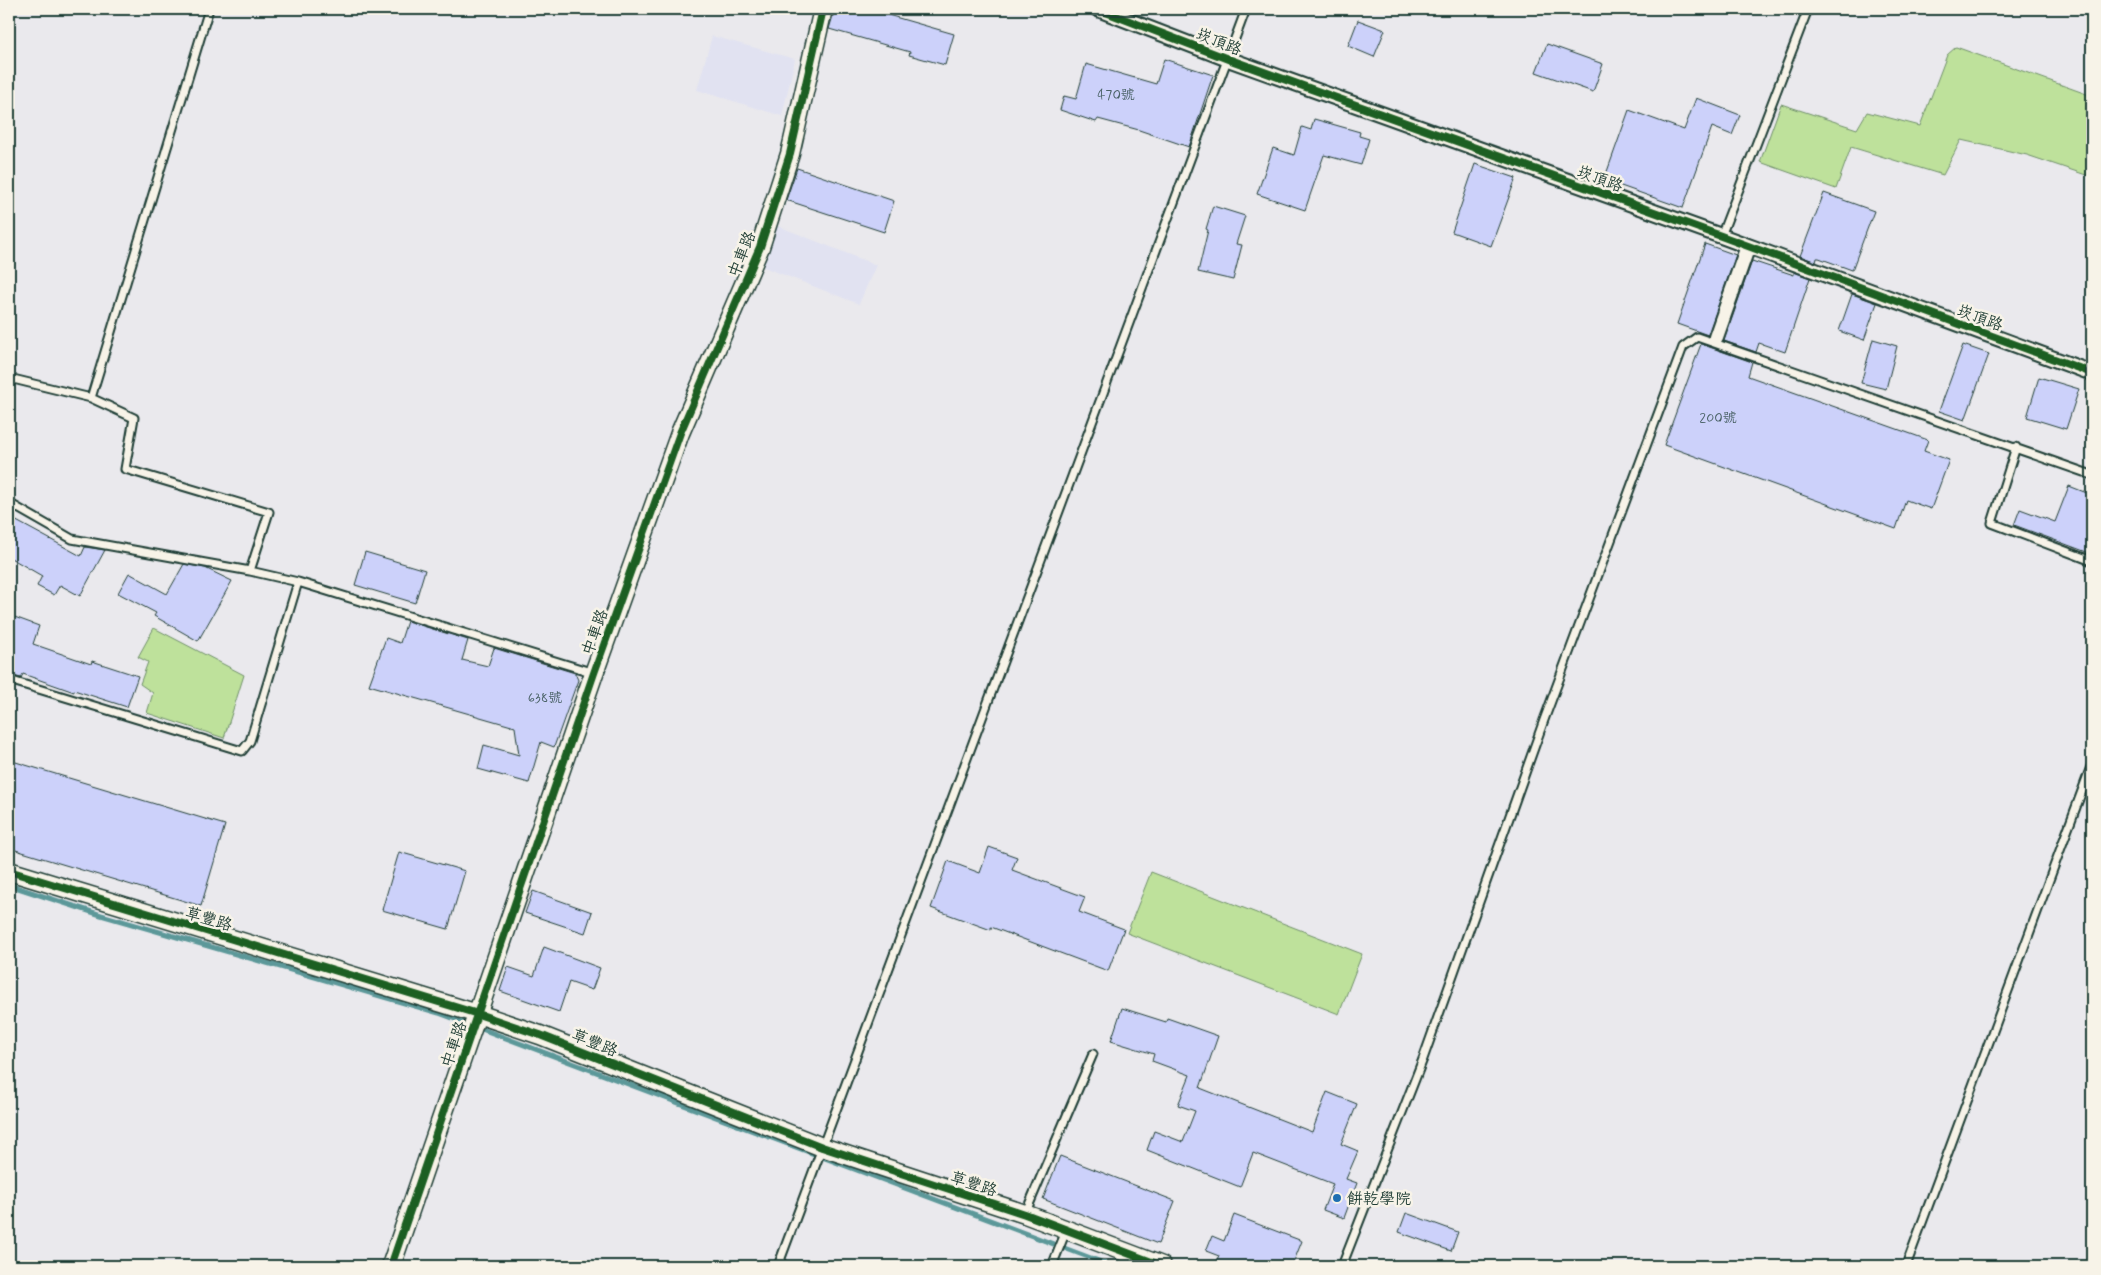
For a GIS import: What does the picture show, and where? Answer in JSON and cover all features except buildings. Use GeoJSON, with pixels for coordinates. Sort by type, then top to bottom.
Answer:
{"type":"FeatureCollection","features":[{"type":"Feature","properties":{"kind":"street","name":"中車路"},"geometry":{"type":"LineString","coordinates":[[391,1266],[594,673],[680,433],[760,247],[790,154],[823,9]]}},
{"type":"Feature","properties":{"kind":"street","name":"崁頂路"},"geometry":{"type":"LineString","coordinates":[[1098,9],[1228,59],[1722,236],[2092,373]]}},
{"type":"Feature","properties":{"kind":"street"},"geometry":{"type":"LineString","coordinates":[[1716,337],[1748,246]]}},
{"type":"Feature","properties":{"kind":"street","name":"草豐路"},"geometry":{"type":"LineString","coordinates":[[9,871],[478,1014],[540,1035],[822,1146],[1025,1214],[1162,1266]]}},
{"type":"Feature","properties":{"kind":"lane"},"geometry":{"type":"LineString","coordinates":[[91,398],[209,9]]}},
{"type":"Feature","properties":{"kind":"lane"},"geometry":{"type":"LineString","coordinates":[[778,1266],[1246,9]]}},
{"type":"Feature","properties":{"kind":"lane"},"geometry":{"type":"LineString","coordinates":[[1722,236],[1808,9]]}},
{"type":"Feature","properties":{"kind":"lane"},"geometry":{"type":"LineString","coordinates":[[1342,1266],[1424,1060],[1547,711],[1683,347],[1696,337],[2092,475]]}},
{"type":"Feature","properties":{"kind":"lane"},"geometry":{"type":"LineString","coordinates":[[9,378],[91,398],[134,418],[125,469],[269,512],[250,571]]}},
{"type":"Feature","properties":{"kind":"lane"},"geometry":{"type":"LineString","coordinates":[[2016,447],[1992,523],[2092,561]]}},
{"type":"Feature","properties":{"kind":"lane"},"geometry":{"type":"LineString","coordinates":[[9,503],[72,539],[250,571],[298,582],[594,673]]}},
{"type":"Feature","properties":{"kind":"lane"},"geometry":{"type":"LineString","coordinates":[[9,680],[242,751],[250,741],[298,582]]}},
{"type":"Feature","properties":{"kind":"lane"},"geometry":{"type":"LineString","coordinates":[[1906,1266],[2092,764]]}},
{"type":"Feature","properties":{"kind":"lane"},"geometry":{"type":"LineString","coordinates":[[1025,1214],[1093,1054]]}},
{"type":"Feature","properties":{"kind":"lane"},"geometry":{"type":"LineString","coordinates":[[1052,1266],[1066,1231]]}},
{"type":"Feature","properties":{"kind":"shaded area"},"geometry":{"type":"Polygon","coordinates":[[[712,36],[795,59],[782,116],[697,90],[712,36]]]}},
{"type":"Feature","properties":{"kind":"shaded area"},"geometry":{"type":"Polygon","coordinates":[[[773,224],[876,265],[859,304],[761,266],[773,224]]]}},
{"type":"Feature","properties":{"kind":"green space"},"geometry":{"type":"Polygon","coordinates":[[[1956,47],[2092,96],[2092,177],[2027,155],[1961,140],[1943,175],[1851,147],[1836,189],[1760,162],[1781,104],[1857,129],[1867,112],[1920,126],[1947,55],[1956,47]]]}},
{"type":"Feature","properties":{"kind":"green space"},"geometry":{"type":"Polygon","coordinates":[[[154,628],[244,675],[224,738],[147,713],[153,693],[140,684],[148,662],[138,657],[154,628]]]}},
{"type":"Feature","properties":{"kind":"green space"},"geometry":{"type":"Polygon","coordinates":[[[1151,872],[1362,954],[1339,1014],[1127,933],[1151,872]]]}},
{"type":"Feature","properties":{"kind":"waterway"},"geometry":{"type":"LineString","coordinates":[[9,885],[101,915],[439,1013],[1112,1266]]}},
{"type":"Feature","properties":{"kind":"cycle path"},"geometry":{"type":"LineString","coordinates":[[391,1266],[594,673],[680,433],[760,247],[790,154],[823,9]]}},
{"type":"Feature","properties":{"kind":"cycle path"},"geometry":{"type":"LineString","coordinates":[[1098,9],[1228,59],[1721,236],[2092,373]]}},
{"type":"Feature","properties":{"kind":"cycle path"},"geometry":{"type":"LineString","coordinates":[[9,871],[478,1014],[540,1035],[822,1147],[1025,1214],[1162,1266]]}},
{"type":"Feature","properties":{"kind":"place","name":"餅乾學院"},"geometry":{"type":"Point","coordinates":[1337,1198]}}]}
